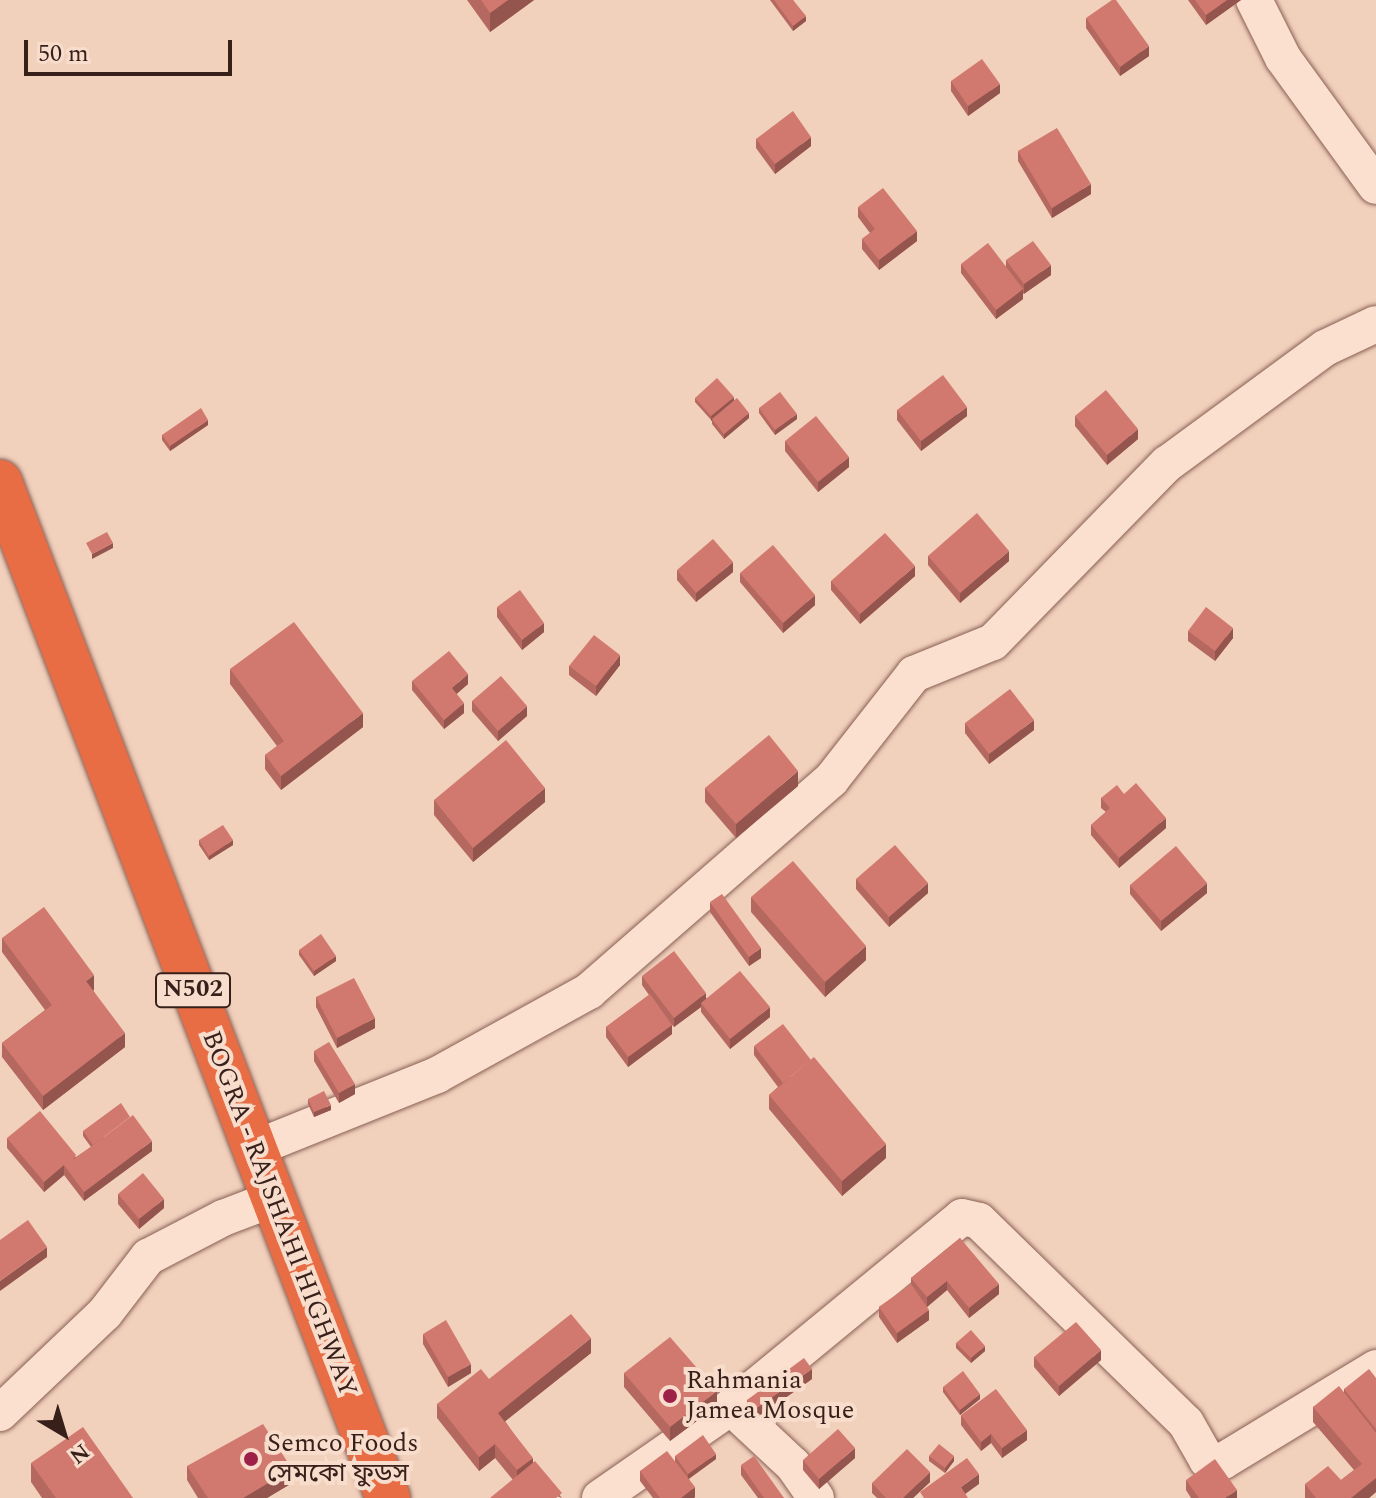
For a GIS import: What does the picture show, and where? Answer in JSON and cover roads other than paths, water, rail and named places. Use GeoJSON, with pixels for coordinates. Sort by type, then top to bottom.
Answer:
{"type":"FeatureCollection","features":[{"type":"Feature","properties":{"kind":"highway","name":"BOGRA - RAJSHAHI HIGHWAY"},"geometry":{"type":"LineString","coordinates":[[0,482],[388,1498]]}},
{"type":"Feature","properties":{"kind":"street"},"geometry":{"type":"LineString","coordinates":[[1254,0],[1283,58],[1376,186]]}},
{"type":"Feature","properties":{"kind":"street"},"geometry":{"type":"LineString","coordinates":[[253,1149],[437,1075],[589,991],[831,780],[914,674],[993,642],[1167,464],[1325,348],[1376,324]]}},
{"type":"Feature","properties":{"kind":"street"},"geometry":{"type":"LineString","coordinates":[[0,1413],[105,1313],[148,1257],[223,1218],[273,1199]]}},
{"type":"Feature","properties":{"kind":"street"},"geometry":{"type":"LineString","coordinates":[[600,1498],[731,1407],[962,1217],[979,1221],[1186,1423],[1207,1460],[1223,1461],[1376,1368]]}},
{"type":"Feature","properties":{"kind":"street"},"geometry":{"type":"LineString","coordinates":[[731,1407],[793,1465],[816,1498]]}},
{"type":"Feature","properties":{"kind":"place","name":"Rahmania Jamea Mosque"},"geometry":{"type":"Point","coordinates":[670,1396]}},
{"type":"Feature","properties":{"kind":"place","name":"Semco Foods সেমকো ফুডস"},"geometry":{"type":"Point","coordinates":[251,1459]}}]}
